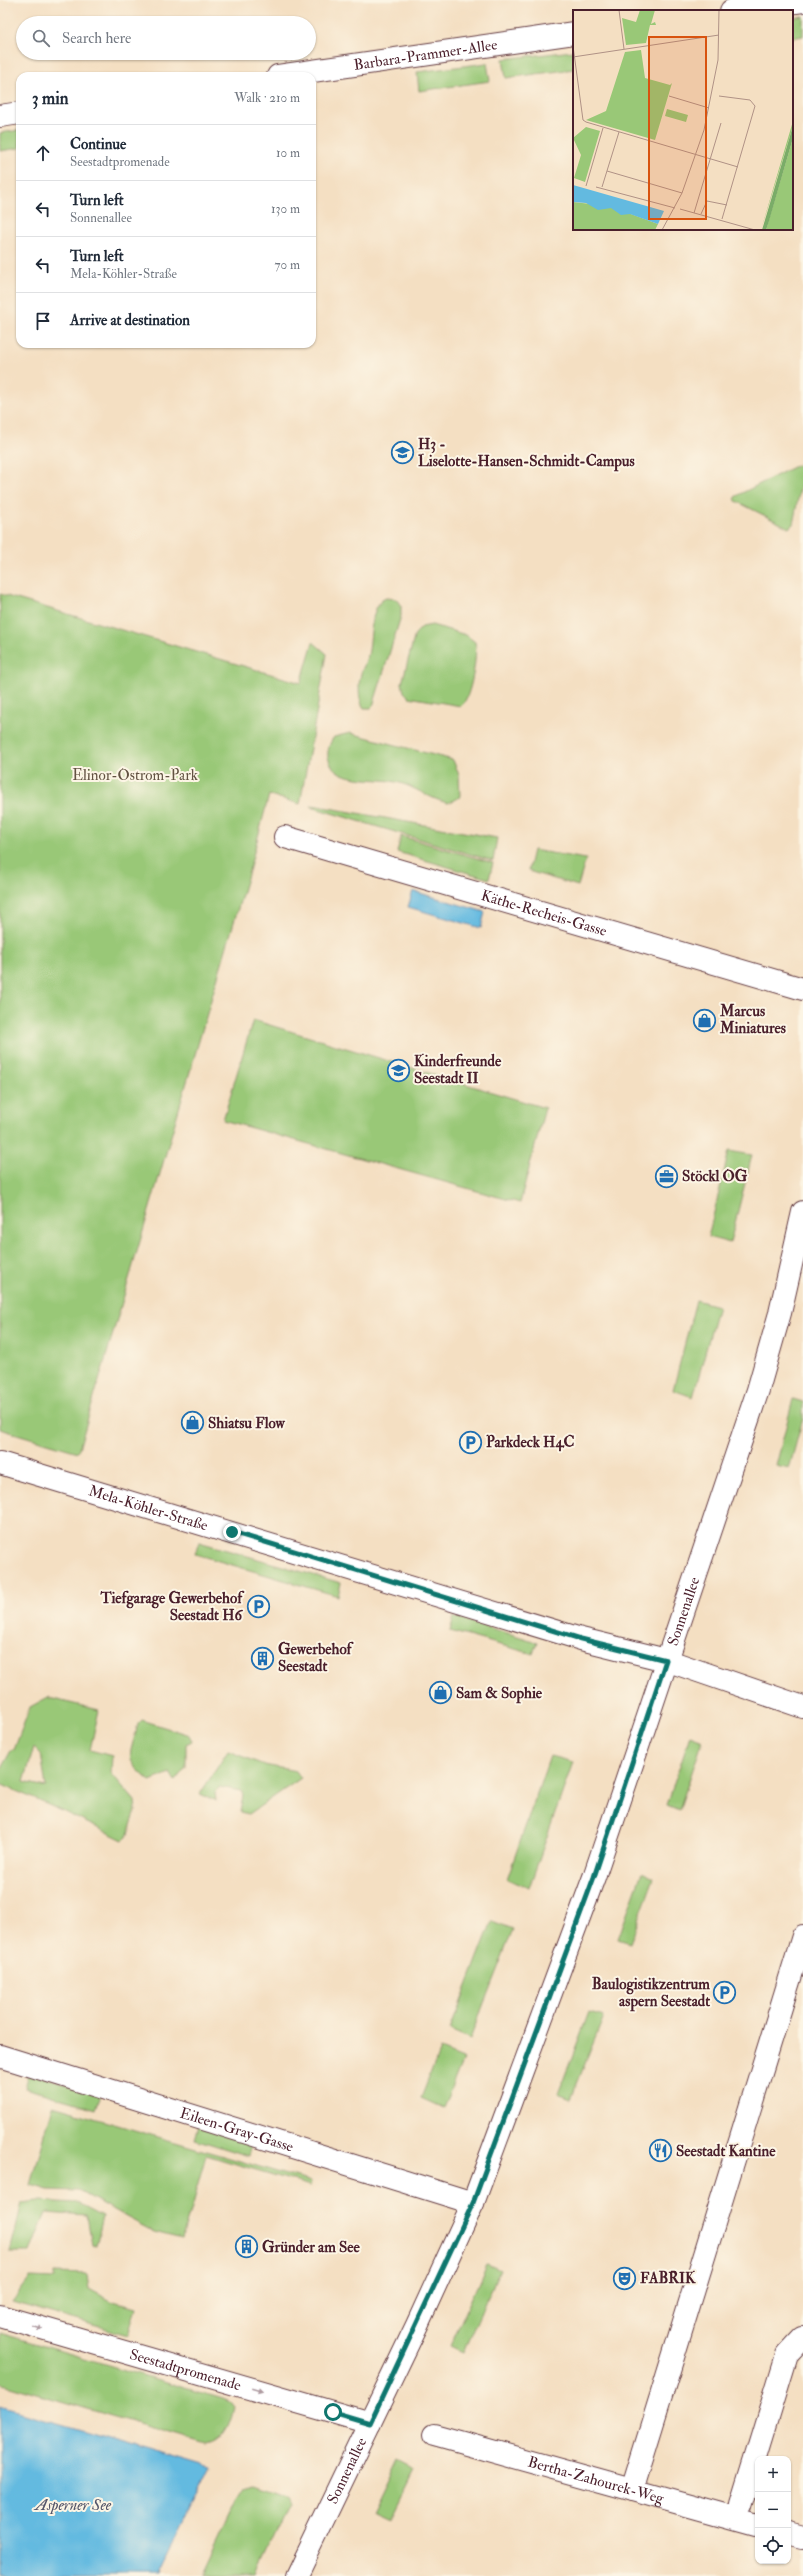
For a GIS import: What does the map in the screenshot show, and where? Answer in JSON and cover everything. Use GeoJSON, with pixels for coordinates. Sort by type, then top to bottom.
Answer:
{"type":"FeatureCollection","features":[{"type":"Feature","properties":{"kind":"street"},"geometry":{"type":"LineString","coordinates":[[738,10],[803,1]]}},
{"type":"Feature","properties":{"kind":"street","name":"Barbara-Prammer-Allee"},"geometry":{"type":"LineString","coordinates":[[306,72],[573,33]]}},
{"type":"Feature","properties":{"kind":"street"},"geometry":{"type":"LineString","coordinates":[[0,116],[16,114]]}},
{"type":"Feature","properties":{"kind":"street","name":"Käthe-Recheis-Gasse"},"geometry":{"type":"LineString","coordinates":[[285,837],[803,989]]}},
{"type":"Feature","properties":{"kind":"street","name":"Sonnenallee"},"geometry":{"type":"LineString","coordinates":[[296,2576],[370,2423],[473,2203],[594,1877],[666,1660],[730,1479],[780,1313],[803,1212]]}},
{"type":"Feature","properties":{"kind":"street","name":"Mela-Köhler-Straße"},"geometry":{"type":"LineString","coordinates":[[0,1463],[581,1639],[666,1660],[803,1707]]}},
{"type":"Feature","properties":{"kind":"street"},"geometry":{"type":"LineString","coordinates":[[632,2490],[803,1936]]}},
{"type":"Feature","properties":{"kind":"street","name":"Eileen-Gray-Gasse"},"geometry":{"type":"LineString","coordinates":[[0,2056],[473,2203]]}},
{"type":"Feature","properties":{"kind":"street","name":"Seestadtpromenade"},"geometry":{"type":"LineString","coordinates":[[0,2316],[370,2423]]}},
{"type":"Feature","properties":{"kind":"street"},"geometry":{"type":"LineString","coordinates":[[741,2505],[787,2355],[803,2338]]}},
{"type":"Feature","properties":{"kind":"street","name":"Bertha-Zahourek-Weg"},"geometry":{"type":"LineString","coordinates":[[434,2435],[755,2524]]}},
{"type":"Feature","properties":{"kind":"street"},"geometry":{"type":"LineString","coordinates":[[791,2534],[803,2537]]}},
{"type":"Feature","properties":{"kind":"green space"},"geometry":{"type":"Polygon","coordinates":[[[803,16],[803,36],[793,38],[793,18],[803,16]]]}},
{"type":"Feature","properties":{"kind":"green space"},"geometry":{"type":"Polygon","coordinates":[[[573,51],[573,69],[506,78],[503,59],[573,51]]]}},
{"type":"Feature","properties":{"kind":"green space"},"geometry":{"type":"Polygon","coordinates":[[[487,63],[490,81],[419,91],[417,72],[487,63]]]}},
{"type":"Feature","properties":{"kind":"green space"},"geometry":{"type":"Polygon","coordinates":[[[16,131],[16,149],[0,151],[0,133],[16,131]]]}},
{"type":"Feature","properties":{"kind":"green space"},"geometry":{"type":"Polygon","coordinates":[[[797,465],[803,466],[803,474],[793,524],[789,528],[736,501],[735,497],[740,494],[797,465]]]}},
{"type":"Feature","properties":{"kind":"green space","name":"Elinor-Ostrom-Park"},"geometry":{"type":"Polygon","coordinates":[[[0,594],[301,683],[313,642],[327,654],[300,804],[269,795],[249,871],[78,1452],[0,1429],[0,594]]]}},
{"type":"Feature","properties":{"kind":"green space"},"geometry":{"type":"Polygon","coordinates":[[[386,598],[396,599],[401,606],[401,616],[373,706],[371,708],[364,708],[359,694],[361,675],[368,655],[374,615],[377,607],[386,598]]]}},
{"type":"Feature","properties":{"kind":"green space"},"geometry":{"type":"Polygon","coordinates":[[[432,625],[466,635],[475,642],[476,648],[471,686],[465,702],[461,706],[409,697],[404,692],[402,683],[415,634],[422,627],[432,625]]]}},
{"type":"Feature","properties":{"kind":"green space"},"geometry":{"type":"Polygon","coordinates":[[[350,733],[453,760],[459,775],[460,797],[448,803],[435,799],[400,783],[358,778],[339,772],[332,766],[328,757],[329,746],[334,737],[350,733]]]}},
{"type":"Feature","properties":{"kind":"green space"},"geometry":{"type":"Polygon","coordinates":[[[312,805],[497,838],[493,861],[311,807],[312,805]]]}},
{"type":"Feature","properties":{"kind":"green space"},"geometry":{"type":"Polygon","coordinates":[[[401,836],[493,863],[489,879],[397,852],[401,836]]]}},
{"type":"Feature","properties":{"kind":"green space"},"geometry":{"type":"Polygon","coordinates":[[[533,850],[586,859],[578,886],[528,871],[533,850]]]}},
{"type":"Feature","properties":{"kind":"green space"},"geometry":{"type":"Polygon","coordinates":[[[253,1020],[545,1108],[520,1203],[223,1120],[253,1020]]]}},
{"type":"Feature","properties":{"kind":"green space"},"geometry":{"type":"Polygon","coordinates":[[[729,1151],[752,1155],[730,1243],[708,1237],[729,1151]]]}},
{"type":"Feature","properties":{"kind":"green space"},"geometry":{"type":"Polygon","coordinates":[[[696,1300],[718,1306],[693,1397],[673,1390],[696,1300]]]}},
{"type":"Feature","properties":{"kind":"green space"},"geometry":{"type":"Polygon","coordinates":[[[793,1399],[803,1402],[803,1418],[789,1469],[776,1466],[793,1399]]]}},
{"type":"Feature","properties":{"kind":"green space"},"geometry":{"type":"Polygon","coordinates":[[[199,1542],[341,1583],[338,1596],[195,1554],[199,1542]]]}},
{"type":"Feature","properties":{"kind":"green space"},"geometry":{"type":"Polygon","coordinates":[[[454,1617],[537,1642],[533,1654],[450,1631],[454,1617]]]}},
{"type":"Feature","properties":{"kind":"green space"},"geometry":{"type":"Polygon","coordinates":[[[50,1696],[49,1698],[99,1710],[90,1750],[112,1756],[111,1773],[135,1801],[136,1811],[127,1837],[123,1840],[0,1784],[0,1770],[12,1749],[14,1750],[30,1707],[50,1696]],[[34,1747],[24,1782],[46,1787],[41,1754],[34,1747]]]}},
{"type":"Feature","properties":{"kind":"green space"},"geometry":{"type":"Polygon","coordinates":[[[142,1720],[189,1735],[192,1741],[186,1744],[186,1767],[175,1781],[170,1773],[150,1781],[135,1767],[130,1756],[138,1724],[142,1720]]]}},
{"type":"Feature","properties":{"kind":"green space"},"geometry":{"type":"Polygon","coordinates":[[[690,1735],[703,1740],[679,1810],[667,1805],[690,1735]]]}},
{"type":"Feature","properties":{"kind":"green space"},"geometry":{"type":"Polygon","coordinates":[[[228,1751],[264,1765],[296,1771],[301,1778],[249,1814],[240,1812],[243,1795],[241,1791],[220,1787],[215,1792],[216,1801],[200,1794],[228,1751]]]}},
{"type":"Feature","properties":{"kind":"green space"},"geometry":{"type":"Polygon","coordinates":[[[550,1756],[573,1762],[529,1888],[507,1879],[550,1756]]]}},
{"type":"Feature","properties":{"kind":"green space"},"geometry":{"type":"Polygon","coordinates":[[[642,1872],[654,1878],[630,1943],[618,1939],[642,1872]]]}},
{"type":"Feature","properties":{"kind":"green space"},"geometry":{"type":"Polygon","coordinates":[[[492,1921],[513,1929],[470,2039],[450,2030],[492,1921]]]}},
{"type":"Feature","properties":{"kind":"green space"},"geometry":{"type":"Polygon","coordinates":[[[589,2012],[604,2016],[571,2099],[558,2094],[589,2012]]]}},
{"type":"Feature","properties":{"kind":"green space"},"geometry":{"type":"Polygon","coordinates":[[[440,2050],[463,2059],[443,2108],[421,2098],[440,2050]]]}},
{"type":"Feature","properties":{"kind":"green space"},"geometry":{"type":"Polygon","coordinates":[[[29,2073],[101,2094],[96,2109],[25,2088],[29,2073]]]}},
{"type":"Feature","properties":{"kind":"green space"},"geometry":{"type":"Polygon","coordinates":[[[53,2106],[311,2182],[310,2186],[206,2155],[182,2239],[154,2232],[78,2191],[48,2190],[31,2185],[53,2106]]]}},
{"type":"Feature","properties":{"kind":"green space"},"geometry":{"type":"Polygon","coordinates":[[[200,2122],[254,2139],[249,2156],[195,2139],[200,2122]]]}},
{"type":"Feature","properties":{"kind":"green space"},"geometry":{"type":"Polygon","coordinates":[[[38,2201],[78,2203],[103,2216],[96,2246],[92,2245],[87,2216],[46,2213],[30,2252],[10,2252],[22,2203],[38,2201]]]}},
{"type":"Feature","properties":{"kind":"green space"},"geometry":{"type":"Polygon","coordinates":[[[487,2264],[500,2270],[463,2352],[450,2346],[487,2264]]]}},
{"type":"Feature","properties":{"kind":"green space"},"geometry":{"type":"Polygon","coordinates":[[[55,2273],[87,2274],[89,2289],[113,2302],[136,2308],[128,2335],[12,2302],[30,2278],[55,2279],[55,2273]]]}},
{"type":"Feature","properties":{"kind":"green space"},"geometry":{"type":"Polygon","coordinates":[[[0,2333],[223,2399],[230,2402],[234,2407],[230,2420],[222,2435],[206,2444],[0,2383],[0,2333]]]}},
{"type":"Feature","properties":{"kind":"green space"},"geometry":{"type":"Polygon","coordinates":[[[400,2457],[415,2465],[389,2518],[374,2511],[400,2457]]]}},
{"type":"Feature","properties":{"kind":"green space"},"geometry":{"type":"Polygon","coordinates":[[[251,2485],[285,2497],[289,2506],[256,2576],[201,2576],[243,2488],[251,2485]]]}},
{"type":"Feature","properties":{"kind":"water"},"geometry":{"type":"Polygon","coordinates":[[[413,891],[485,912],[481,928],[408,907],[413,891]]]}},
{"type":"Feature","properties":{"kind":"water","name":"Asperner See"},"geometry":{"type":"Polygon","coordinates":[[[0,2406],[210,2468],[158,2576],[0,2576],[0,2406]]]}},
{"type":"Feature","properties":{"kind":"place","name":"H3 - Liselotte-Hansen-Schmidt-Campus"},"geometry":{"type":"Point","coordinates":[402,453]}},
{"type":"Feature","properties":{"kind":"place","name":"Marcus Miniatures"},"geometry":{"type":"Point","coordinates":[705,1020]}},
{"type":"Feature","properties":{"kind":"place","name":"Kinderfreunde Seestadt II"},"geometry":{"type":"Point","coordinates":[398,1070]}},
{"type":"Feature","properties":{"kind":"place","name":"Stöckl OG"},"geometry":{"type":"Point","coordinates":[667,1176]}},
{"type":"Feature","properties":{"kind":"place","name":"Shiatsu Flow"},"geometry":{"type":"Point","coordinates":[193,1423]}},
{"type":"Feature","properties":{"kind":"place","name":"Parkdeck H4C"},"geometry":{"type":"Point","coordinates":[471,1442]}},
{"type":"Feature","properties":{"kind":"place","name":"Tiefgarage Gewerbehof Seestadt H6"},"geometry":{"type":"Point","coordinates":[258,1607]}},
{"type":"Feature","properties":{"kind":"place","name":"Gewerbehof Seestadt"},"geometry":{"type":"Point","coordinates":[262,1658]}},
{"type":"Feature","properties":{"kind":"place","name":"Sam & Sophie"},"geometry":{"type":"Point","coordinates":[441,1693]}},
{"type":"Feature","properties":{"kind":"place","name":"Baulogistikzentrum aspern Seestadt"},"geometry":{"type":"Point","coordinates":[725,1993]}},
{"type":"Feature","properties":{"kind":"place","name":"Seestadt Kantine"},"geometry":{"type":"Point","coordinates":[661,2151]}},
{"type":"Feature","properties":{"kind":"place","name":"Gründer am See"},"geometry":{"type":"Point","coordinates":[246,2247]}},
{"type":"Feature","properties":{"kind":"place","name":"FABRIK"},"geometry":{"type":"Point","coordinates":[624,2278]}},
{"type":"Feature","properties":{"kind":"route"},"geometry":{"type":"LineString","coordinates":[[232,1532],[581,1639],[666,1660],[594,1877],[473,2203],[370,2423],[333,2412]]}}]}
